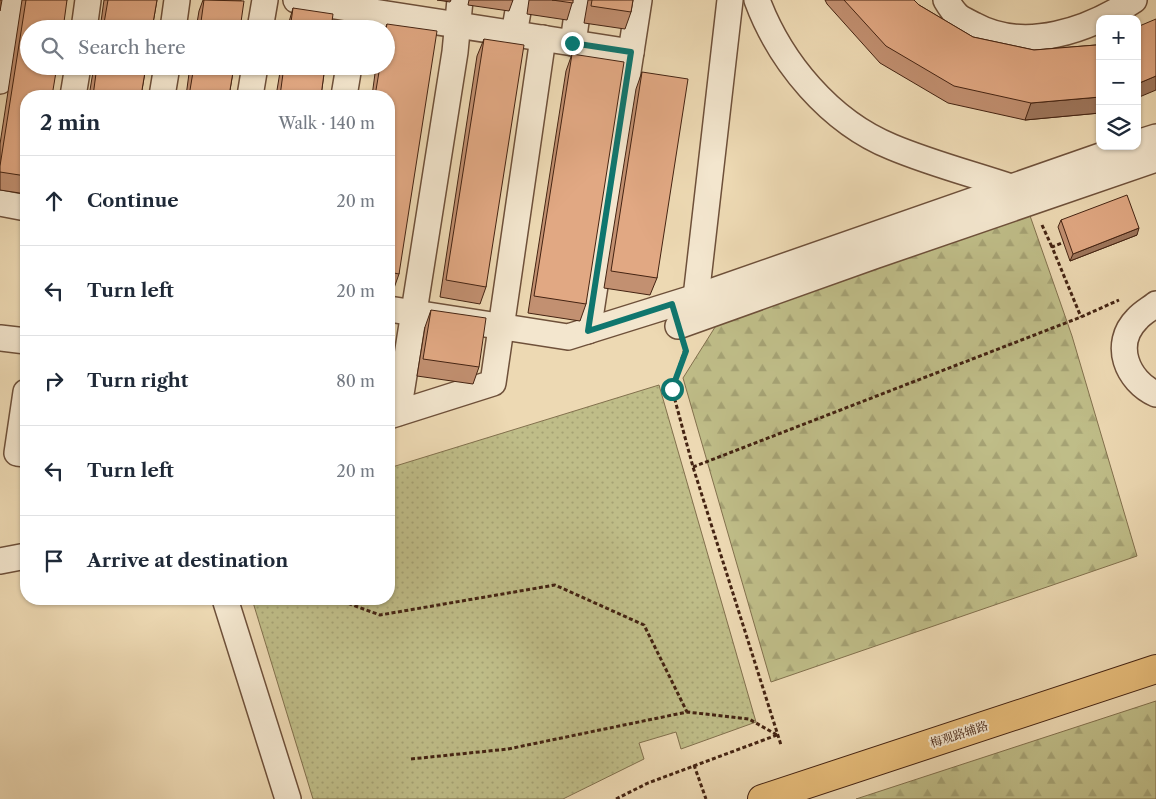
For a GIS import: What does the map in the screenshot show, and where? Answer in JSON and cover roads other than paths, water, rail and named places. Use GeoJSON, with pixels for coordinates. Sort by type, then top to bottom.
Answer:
{"type":"FeatureCollection","features":[{"type":"Feature","properties":{"kind":"main road","name":"梅观路辅路"},"geometry":{"type":"LineString","coordinates":[[762,799],[1156,669]]}},
{"type":"Feature","properties":{"kind":"street"},"geometry":{"type":"LineString","coordinates":[[0,81],[13,0]]}},
{"type":"Feature","properties":{"kind":"street"},"geometry":{"type":"LineString","coordinates":[[85,20],[88,0]]}},
{"type":"Feature","properties":{"kind":"street"},"geometry":{"type":"LineString","coordinates":[[174,20],[177,0]]}},
{"type":"Feature","properties":{"kind":"street"},"geometry":{"type":"LineString","coordinates":[[262,20],[265,0]]}},
{"type":"Feature","properties":{"kind":"street"},"geometry":{"type":"LineString","coordinates":[[296,0],[348,11],[399,8],[456,25],[631,52]]}},
{"type":"Feature","properties":{"kind":"street"},"geometry":{"type":"LineString","coordinates":[[395,410],[414,312],[454,52],[460,0]]}},
{"type":"Feature","properties":{"kind":"street"},"geometry":{"type":"LineString","coordinates":[[514,34],[520,0]]}},
{"type":"Feature","properties":{"kind":"street"},"geometry":{"type":"LineString","coordinates":[[572,43],[579,0]]}},
{"type":"Feature","properties":{"kind":"street"},"geometry":{"type":"LineString","coordinates":[[588,331],[639,0]]}},
{"type":"Feature","properties":{"kind":"street"},"geometry":{"type":"LineString","coordinates":[[696,297],[730,0]]}},
{"type":"Feature","properties":{"kind":"street"},"geometry":{"type":"LineString","coordinates":[[757,0],[780,45],[799,74],[820,98],[853,127],[892,147],[1011,187]]}},
{"type":"Feature","properties":{"kind":"street"},"geometry":{"type":"LineString","coordinates":[[946,0],[958,16],[988,33],[1031,39],[1072,30],[1116,12],[1134,0]]}},
{"type":"Feature","properties":{"kind":"street"},"geometry":{"type":"LineString","coordinates":[[395,415],[493,383],[543,38]]}},
{"type":"Feature","properties":{"kind":"street"},"geometry":{"type":"LineString","coordinates":[[74,90],[76,75]]}},
{"type":"Feature","properties":{"kind":"street"},"geometry":{"type":"LineString","coordinates":[[163,90],[166,75]]}},
{"type":"Feature","properties":{"kind":"street"},"geometry":{"type":"LineString","coordinates":[[251,90],[253,75]]}},
{"type":"Feature","properties":{"kind":"street"},"geometry":{"type":"LineString","coordinates":[[345,90],[348,75]]}},
{"type":"Feature","properties":{"kind":"street"},"geometry":{"type":"LineString","coordinates":[[1141,142],[1156,137]]}},
{"type":"Feature","properties":{"kind":"street"},"geometry":{"type":"LineString","coordinates":[[395,310],[568,337],[696,297],[1117,150]]}},
{"type":"Feature","properties":{"kind":"street"},"geometry":{"type":"LineString","coordinates":[[678,326],[1156,159]]}},
{"type":"Feature","properties":{"kind":"street"},"geometry":{"type":"LineString","coordinates":[[0,204],[20,207]]}},
{"type":"Feature","properties":{"kind":"street"},"geometry":{"type":"LineString","coordinates":[[1156,304],[1136,320],[1128,332],[1124,347],[1126,362],[1132,375],[1142,386],[1156,394]]}},
{"type":"Feature","properties":{"kind":"street"},"geometry":{"type":"LineString","coordinates":[[0,338],[20,340]]}},
{"type":"Feature","properties":{"kind":"street"},"geometry":{"type":"LineString","coordinates":[[0,561],[20,557]]}},
{"type":"Feature","properties":{"kind":"street"},"geometry":{"type":"LineString","coordinates":[[227,605],[288,799]]}}]}
